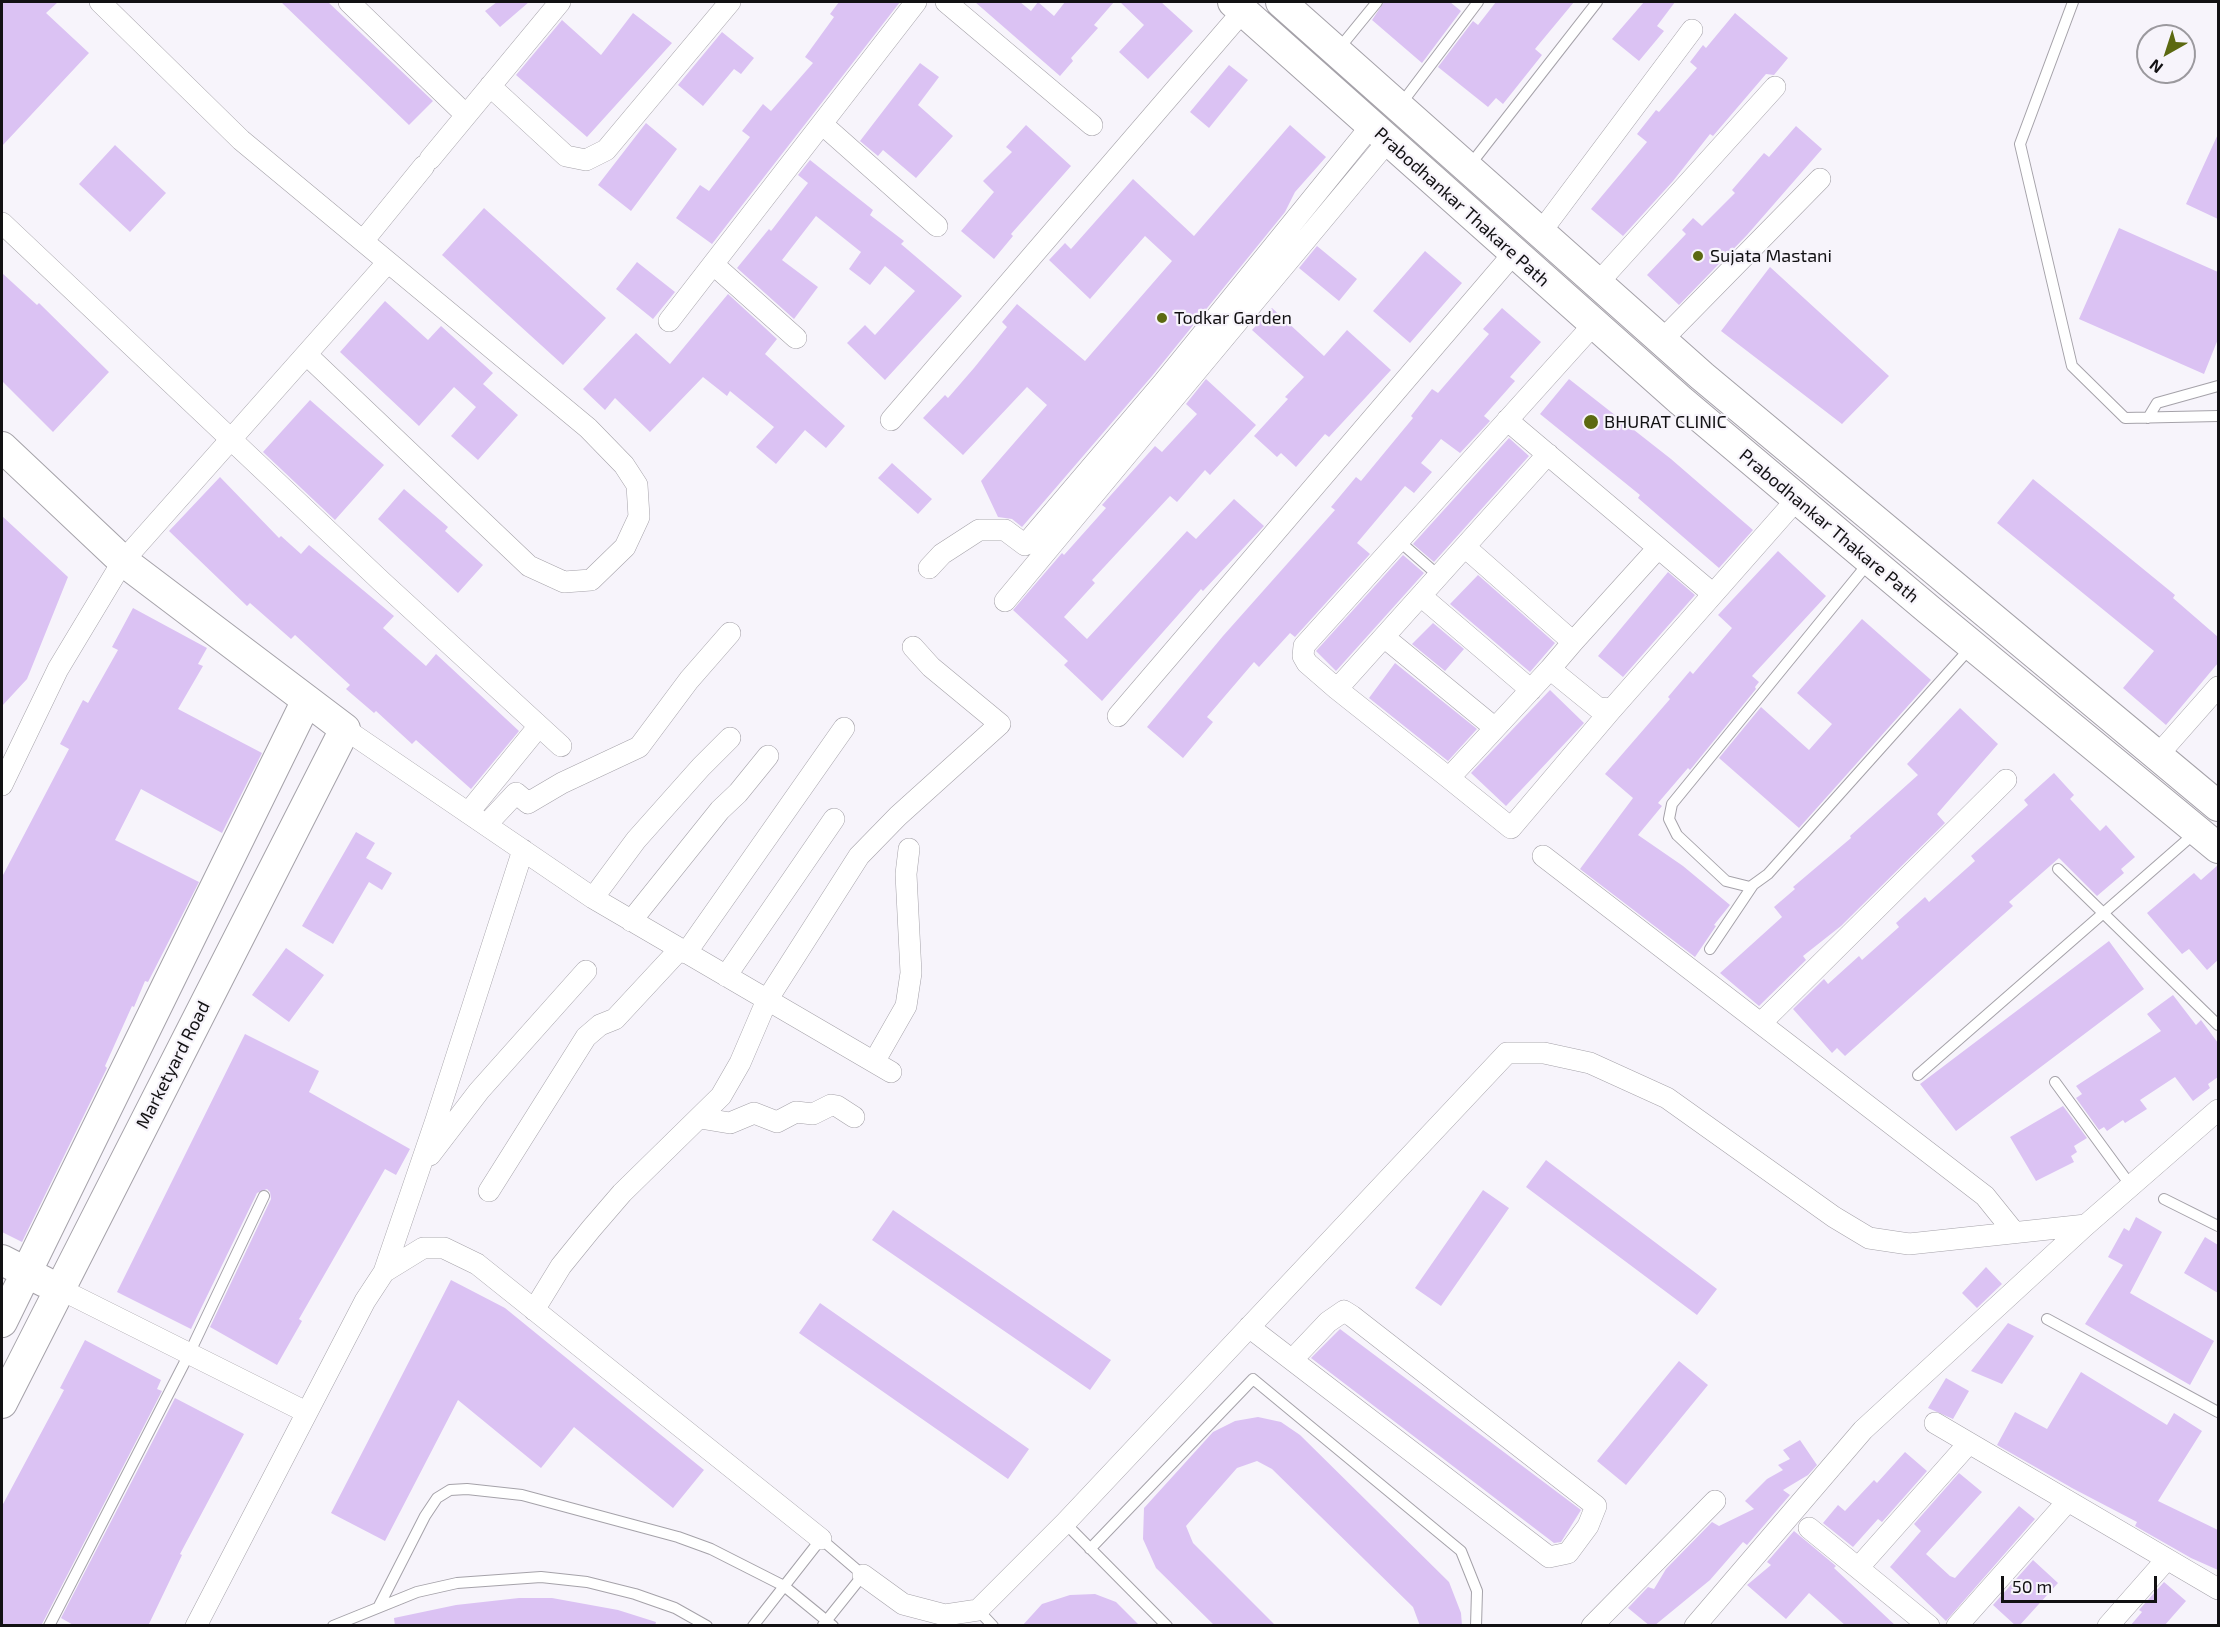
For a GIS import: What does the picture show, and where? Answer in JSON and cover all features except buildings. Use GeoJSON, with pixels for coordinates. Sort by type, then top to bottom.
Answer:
{"type":"FeatureCollection","features":[{"type":"Feature","properties":{"kind":"main road","name":"Prabodhankar Thakare Path"},"geometry":{"type":"LineString","coordinates":[[1281,2],[1661,341],[2218,806]]}},
{"type":"Feature","properties":{"kind":"main road","name":"Prabodhankar Thakare Path"},"geometry":{"type":"LineString","coordinates":[[1238,6],[1680,400],[1870,561],[2208,840]]}},
{"type":"Feature","properties":{"kind":"main road"},"geometry":{"type":"LineString","coordinates":[[1680,400],[1702,376]]}},
{"type":"Feature","properties":{"kind":"main road"},"geometry":{"type":"LineString","coordinates":[[2,447],[123,561],[306,702],[345,729]]}},
{"type":"Feature","properties":{"kind":"main road"},"geometry":{"type":"LineString","coordinates":[[2,1322],[14,1266],[306,702]]}},
{"type":"Feature","properties":{"kind":"main road","name":"Marketyard Road"},"geometry":{"type":"LineString","coordinates":[[2,1403],[58,1288],[345,729]]}},
{"type":"Feature","properties":{"kind":"main road"},"geometry":{"type":"LineString","coordinates":[[14,1266],[58,1288]]}},
{"type":"Feature","properties":{"kind":"street"},"geometry":{"type":"LineString","coordinates":[[100,2],[241,140],[588,428],[624,465],[637,485],[639,517],[625,547],[591,580],[564,582],[529,566],[307,355]]}},
{"type":"Feature","properties":{"kind":"street"},"geometry":{"type":"LineString","coordinates":[[349,2],[466,115]]}},
{"type":"Feature","properties":{"kind":"street"},"geometry":{"type":"LineString","coordinates":[[490,86],[566,156],[586,160],[606,150],[730,2]]}},
{"type":"Feature","properties":{"kind":"street"},"geometry":{"type":"LineString","coordinates":[[669,321],[916,2]]}},
{"type":"Feature","properties":{"kind":"street"},"geometry":{"type":"LineString","coordinates":[[946,2],[1092,125]]}},
{"type":"Feature","properties":{"kind":"street"},"geometry":{"type":"LineString","coordinates":[[363,242],[556,3]]}},
{"type":"Feature","properties":{"kind":"street"},"geometry":{"type":"LineString","coordinates":[[891,420],[1238,6]]}},
{"type":"Feature","properties":{"kind":"street"},"geometry":{"type":"LineString","coordinates":[[1540,233],[1692,30]]}},
{"type":"Feature","properties":{"kind":"street"},"geometry":{"type":"LineString","coordinates":[[1597,284],[1775,87]]}},
{"type":"Feature","properties":{"kind":"street"},"geometry":{"type":"LineString","coordinates":[[822,124],[937,226]]}},
{"type":"Feature","properties":{"kind":"street"},"geometry":{"type":"LineString","coordinates":[[929,568],[942,554],[979,530],[1005,530],[1025,545],[1379,133]]}},
{"type":"Feature","properties":{"kind":"street"},"geometry":{"type":"LineString","coordinates":[[1005,601],[1379,133]]}},
{"type":"Feature","properties":{"kind":"street"},"geometry":{"type":"LineString","coordinates":[[1661,341],[1820,179]]}},
{"type":"Feature","properties":{"kind":"street"},"geometry":{"type":"LineString","coordinates":[[2,223],[231,441],[561,746]]}},
{"type":"Feature","properties":{"kind":"street"},"geometry":{"type":"LineString","coordinates":[[1118,716],[1514,253]]}},
{"type":"Feature","properties":{"kind":"street"},"geometry":{"type":"LineString","coordinates":[[2,785],[58,669],[123,561],[170,505],[231,441],[388,262]]}},
{"type":"Feature","properties":{"kind":"street"},"geometry":{"type":"LineString","coordinates":[[714,265],[796,338]]}},
{"type":"Feature","properties":{"kind":"street"},"geometry":{"type":"LineString","coordinates":[[1594,324],[1304,646],[1303,656],[1307,663],[1337,689],[1511,828],[1612,709],[1797,499]]}},
{"type":"Feature","properties":{"kind":"street"},"geometry":{"type":"LineString","coordinates":[[1507,420],[1713,594]]}},
{"type":"Feature","properties":{"kind":"street"},"geometry":{"type":"LineString","coordinates":[[1337,689],[1548,454]]}},
{"type":"Feature","properties":{"kind":"street"},"geometry":{"type":"LineString","coordinates":[[1466,547],[1573,642]]}},
{"type":"Feature","properties":{"kind":"street"},"geometry":{"type":"LineString","coordinates":[[1449,778],[1658,548]]}},
{"type":"Feature","properties":{"kind":"street"},"geometry":{"type":"LineString","coordinates":[[1421,596],[1531,690]]}},
{"type":"Feature","properties":{"kind":"street"},"geometry":{"type":"LineString","coordinates":[[486,825],[516,793],[528,803],[562,783],[639,747],[689,680],[730,633]]}},
{"type":"Feature","properties":{"kind":"street"},"geometry":{"type":"LineString","coordinates":[[1384,637],[1495,728]]}},
{"type":"Feature","properties":{"kind":"street"},"geometry":{"type":"LineString","coordinates":[[534,1310],[561,1266],[591,1228],[622,1193],[721,1096],[740,1063],[767,1000],[859,856],[898,816],[1000,724],[931,667],[913,647]]}},
{"type":"Feature","properties":{"kind":"street"},"geometry":{"type":"LineString","coordinates":[[1550,669],[1598,708],[1612,709]]}},
{"type":"Feature","properties":{"kind":"street"},"geometry":{"type":"LineString","coordinates":[[2157,756],[2218,687]]}},
{"type":"Feature","properties":{"kind":"street"},"geometry":{"type":"LineString","coordinates":[[468,813],[539,726]]}},
{"type":"Feature","properties":{"kind":"street"},"geometry":{"type":"LineString","coordinates":[[489,1191],[586,1036],[600,1025],[615,1019],[683,951],[844,728]]}},
{"type":"Feature","properties":{"kind":"street"},"geometry":{"type":"LineString","coordinates":[[345,729],[592,898],[882,1067],[906,1006],[911,973],[906,874],[909,849]]}},
{"type":"Feature","properties":{"kind":"street"},"geometry":{"type":"LineString","coordinates":[[592,898],[636,840],[730,738]]}},
{"type":"Feature","properties":{"kind":"street"},"geometry":{"type":"LineString","coordinates":[[631,921],[720,810],[738,793],[768,756]]}},
{"type":"Feature","properties":{"kind":"street"},"geometry":{"type":"LineString","coordinates":[[1761,1023],[2006,780]]}},
{"type":"Feature","properties":{"kind":"street"},"geometry":{"type":"LineString","coordinates":[[726,976],[834,819]]}},
{"type":"Feature","properties":{"kind":"street"},"geometry":{"type":"LineString","coordinates":[[196,1626],[306,1412],[365,1301],[384,1272],[523,850]]}},
{"type":"Feature","properties":{"kind":"street"},"geometry":{"type":"LineString","coordinates":[[1543,856],[1985,1196],[2014,1232]]}},
{"type":"Feature","properties":{"kind":"street"},"geometry":{"type":"LineString","coordinates":[[423,1157],[432,1154],[479,1091],[586,971]]}},
{"type":"Feature","properties":{"kind":"street"},"geometry":{"type":"LineString","coordinates":[[863,1575],[903,1604],[945,1615],[978,1610],[1065,1523],[1507,1053],[1544,1053],[1590,1064],[1667,1098],[1834,1217],[1869,1238],[1909,1244],[2086,1226]]}},
{"type":"Feature","properties":{"kind":"street"},"geometry":{"type":"LineString","coordinates":[[700,1118],[730,1123],[754,1113],[777,1122],[796,1112],[813,1114],[831,1105],[837,1106],[854,1117]]}},
{"type":"Feature","properties":{"kind":"street"},"geometry":{"type":"LineString","coordinates":[[1695,1626],[1863,1430],[2086,1226],[2218,1110]]}},
{"type":"Feature","properties":{"kind":"street"},"geometry":{"type":"LineString","coordinates":[[384,1272],[423,1248],[444,1248],[477,1264],[821,1539]]}},
{"type":"Feature","properties":{"kind":"street"},"geometry":{"type":"LineString","coordinates":[[58,1288],[306,1412]]}},
{"type":"Feature","properties":{"kind":"street"},"geometry":{"type":"LineString","coordinates":[[1250,1327],[1292,1360],[1549,1557],[1568,1553],[1588,1526],[1596,1506],[1344,1311],[1328,1322],[1292,1360]]}},
{"type":"Feature","properties":{"kind":"street"},"geometry":{"type":"LineString","coordinates":[[1935,1423],[2218,1589]]}},
{"type":"Feature","properties":{"kind":"street"},"geometry":{"type":"LineString","coordinates":[[1858,1568],[1969,1443]]}},
{"type":"Feature","properties":{"kind":"street"},"geometry":{"type":"LineString","coordinates":[[1592,1626],[1715,1501]]}},
{"type":"Feature","properties":{"kind":"street"},"geometry":{"type":"LineString","coordinates":[[1957,1626],[2068,1501]]}},
{"type":"Feature","properties":{"kind":"street"},"geometry":{"type":"LineString","coordinates":[[1809,1528],[1929,1626]]}},
{"type":"Feature","properties":{"kind":"street"},"geometry":{"type":"LineString","coordinates":[[2108,1626],[2167,1559]]}},
{"type":"Feature","properties":{"kind":"lane"},"geometry":{"type":"LineString","coordinates":[[1337,52],[1377,2]]}},
{"type":"Feature","properties":{"kind":"lane"},"geometry":{"type":"LineString","coordinates":[[1399,107],[1478,2]]}},
{"type":"Feature","properties":{"kind":"lane"},"geometry":{"type":"LineString","coordinates":[[1468,168],[1596,2]]}},
{"type":"Feature","properties":{"kind":"lane"},"geometry":{"type":"LineString","coordinates":[[2073,2],[2020,144],[2072,366],[2125,418],[2218,416]]}},
{"type":"Feature","properties":{"kind":"lane"},"geometry":{"type":"LineString","coordinates":[[2148,418],[2157,403],[2218,386]]}},
{"type":"Feature","properties":{"kind":"lane"},"geometry":{"type":"LineString","coordinates":[[1399,541],[1439,576]]}},
{"type":"Feature","properties":{"kind":"lane"},"geometry":{"type":"LineString","coordinates":[[1753,885],[1750,887],[1726,881],[1677,836],[1669,819],[1672,804],[1870,561]]}},
{"type":"Feature","properties":{"kind":"lane"},"geometry":{"type":"LineString","coordinates":[[1710,949],[1753,885],[1776,866],[1972,646]]}},
{"type":"Feature","properties":{"kind":"lane"},"geometry":{"type":"LineString","coordinates":[[1918,1075],[2104,915],[2208,840]]}},
{"type":"Feature","properties":{"kind":"lane"},"geometry":{"type":"LineString","coordinates":[[2058,869],[2218,1025]]}},
{"type":"Feature","properties":{"kind":"lane"},"geometry":{"type":"LineString","coordinates":[[2055,1082],[2131,1186]]}},
{"type":"Feature","properties":{"kind":"lane"},"geometry":{"type":"LineString","coordinates":[[49,1626],[189,1354],[264,1196]]}},
{"type":"Feature","properties":{"kind":"lane"},"geometry":{"type":"LineString","coordinates":[[2164,1199],[2218,1226]]}},
{"type":"Feature","properties":{"kind":"lane"},"geometry":{"type":"LineString","coordinates":[[2047,1319],[2218,1412]]}},
{"type":"Feature","properties":{"kind":"lane"},"geometry":{"type":"LineString","coordinates":[[1090,1549],[1253,1379],[1461,1551],[1477,1591],[1476,1626]]}},
{"type":"Feature","properties":{"kind":"lane"},"geometry":{"type":"LineString","coordinates":[[379,1606],[425,1516],[437,1498],[450,1490],[467,1489],[522,1495],[678,1537],[711,1549],[784,1586],[827,1624],[863,1575],[821,1539],[784,1586],[753,1626]]}},
{"type":"Feature","properties":{"kind":"lane"},"geometry":{"type":"LineString","coordinates":[[1065,1523],[1167,1626]]}},
{"type":"Feature","properties":{"kind":"lane"},"geometry":{"type":"LineString","coordinates":[[333,1626],[417,1592],[457,1583],[541,1577],[587,1582],[635,1594],[675,1608],[707,1626]]}},
{"type":"Feature","properties":{"kind":"lane"},"geometry":{"type":"LineString","coordinates":[[978,1610],[993,1626]]}},
{"type":"Feature","properties":{"kind":"place","name":"Sujata Mastani"},"geometry":{"type":"Point","coordinates":[1698,256]}},
{"type":"Feature","properties":{"kind":"place","name":"Todkar Garden"},"geometry":{"type":"Point","coordinates":[1162,318]}},
{"type":"Feature","properties":{"kind":"place","name":"BHURAT CLINIC"},"geometry":{"type":"Point","coordinates":[1591,422]}}]}
